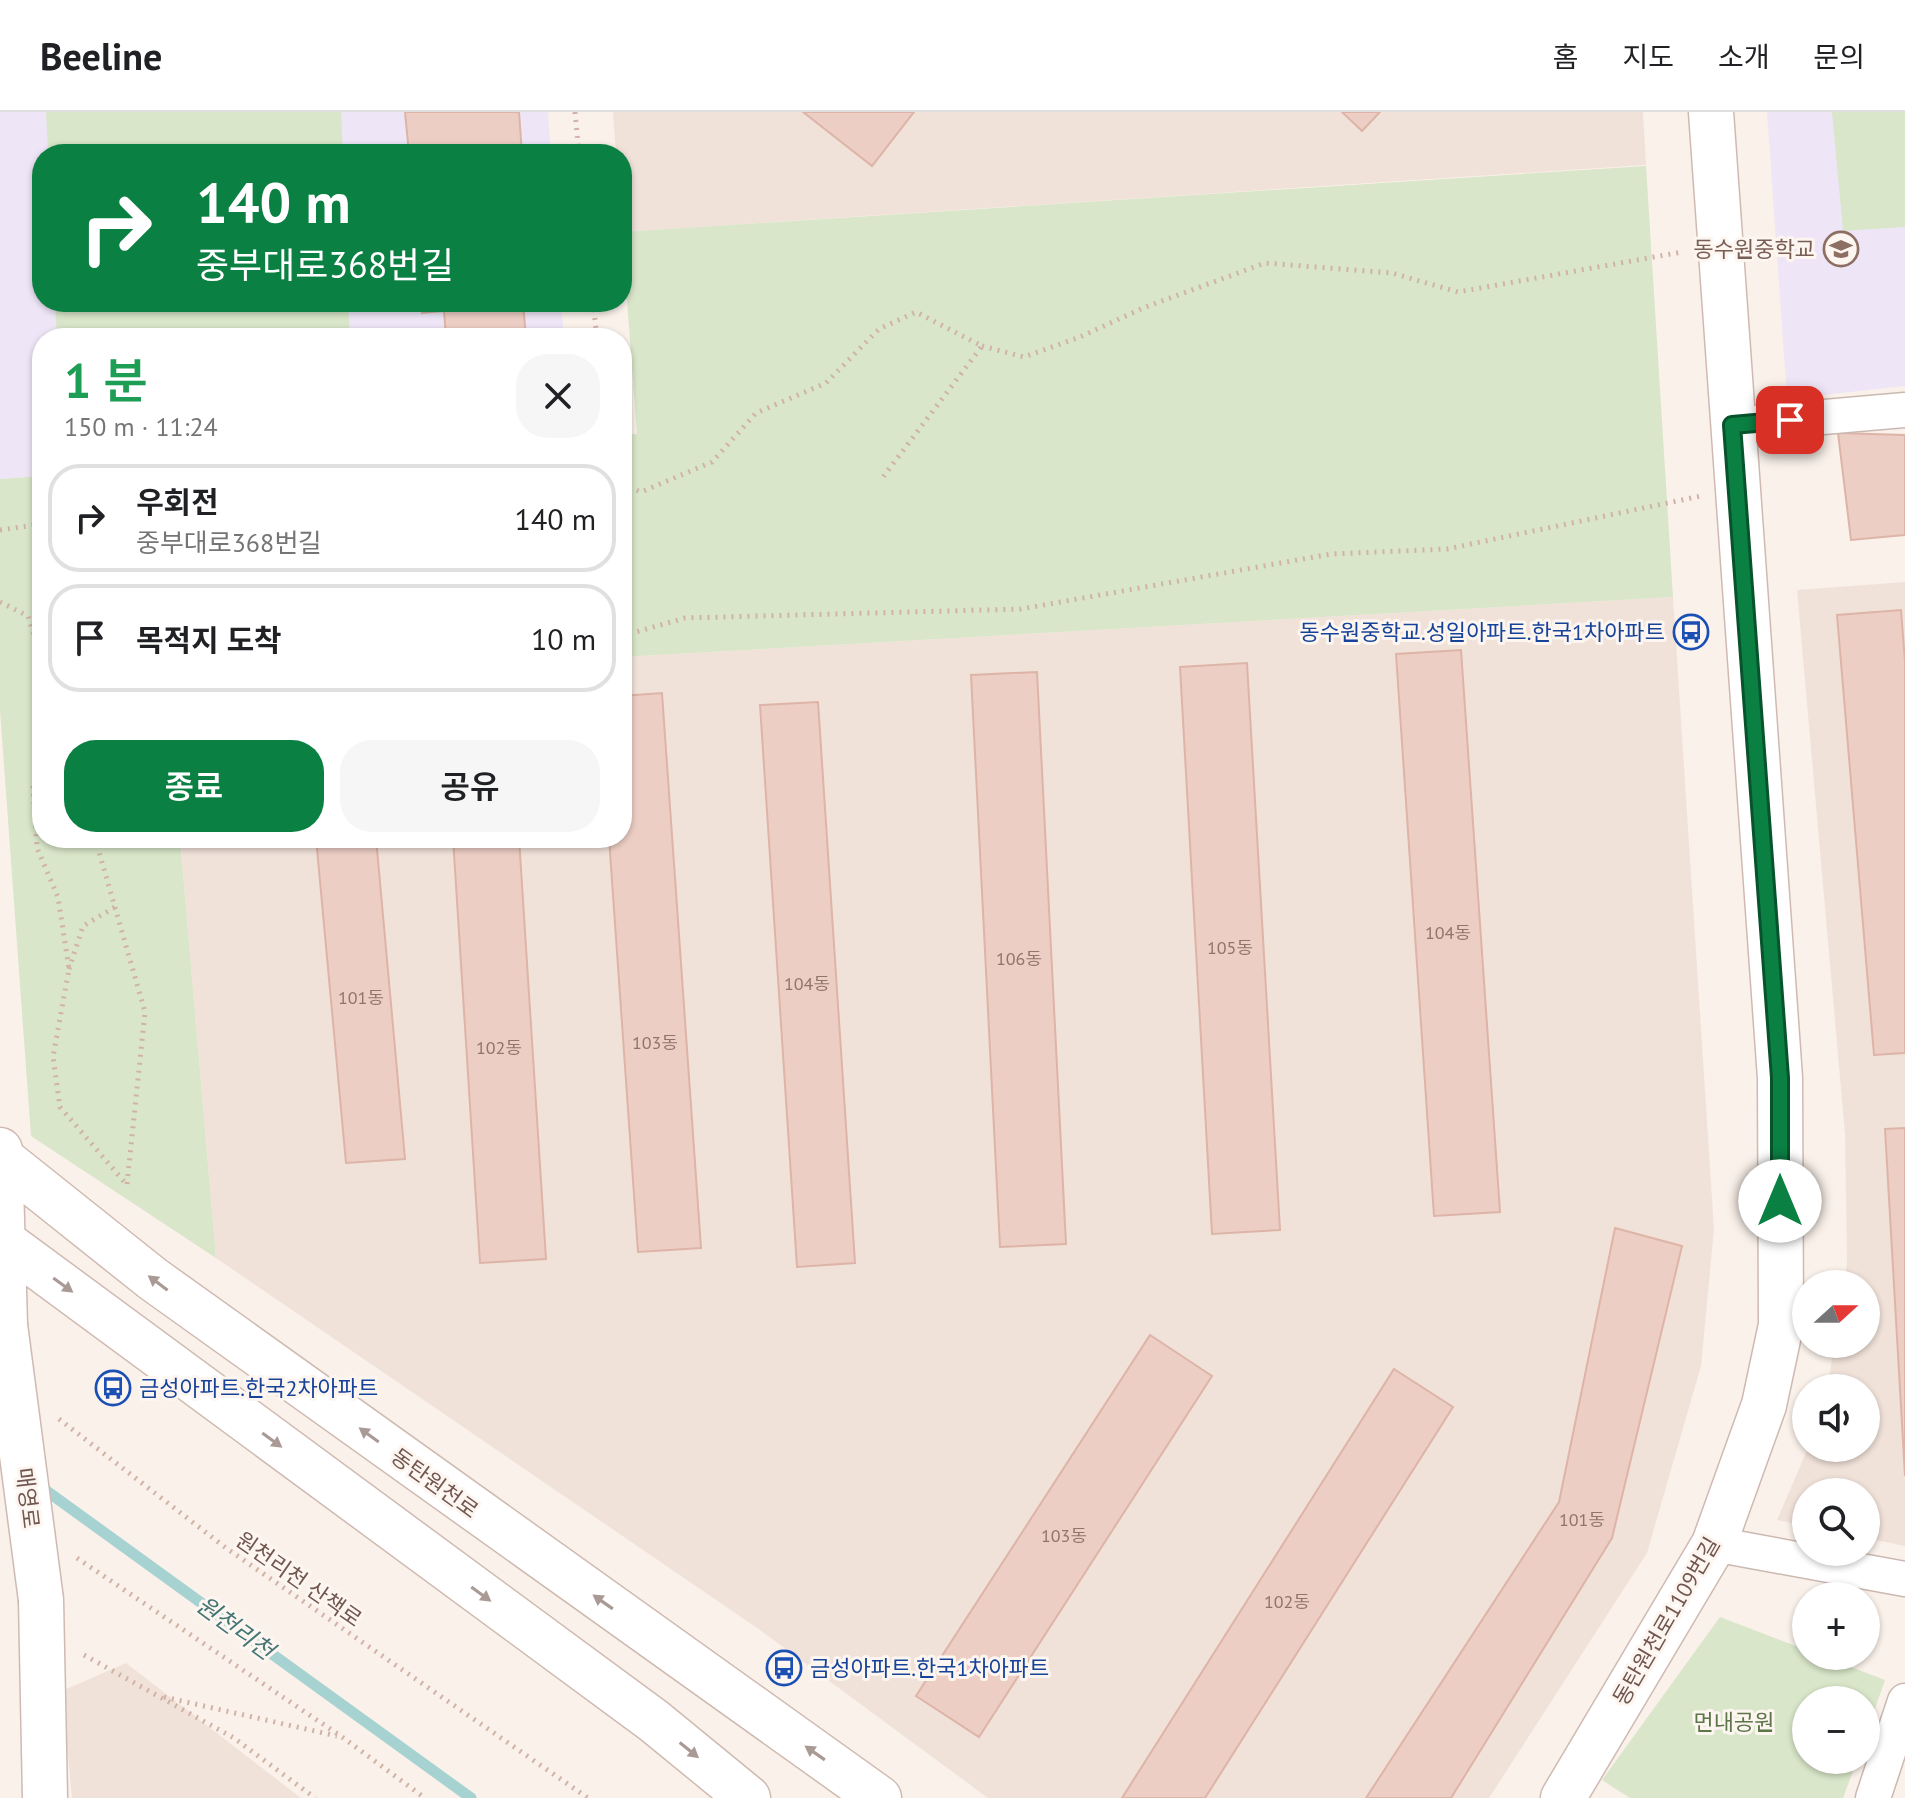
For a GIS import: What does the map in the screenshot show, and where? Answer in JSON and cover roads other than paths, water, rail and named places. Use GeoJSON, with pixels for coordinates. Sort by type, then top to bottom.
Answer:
{"type":"FeatureCollection","features":[{"type":"Feature","properties":{"kind":"street","name":"동탄원천로1109번길"},"geometry":{"type":"LineString","coordinates":[[1573,1794],[1714,1544],[1764,1405],[1781,1325],[1780,1078],[1711,112]]}},
{"type":"Feature","properties":{"kind":"street"},"geometry":{"type":"LineString","coordinates":[[1732,425],[1905,410]]}},
{"type":"Feature","properties":{"kind":"street","name":"매영로"},"geometry":{"type":"LineString","coordinates":[[0,1150],[5,1325],[41,1616],[45,1798]]}},
{"type":"Feature","properties":{"kind":"street","name":"동탄원천로"},"geometry":{"type":"LineString","coordinates":[[0,1157],[153,1279],[879,1798]]}},
{"type":"Feature","properties":{"kind":"street"},"geometry":{"type":"LineString","coordinates":[[1,1240],[654,1721],[748,1798]]}},
{"type":"Feature","properties":{"kind":"street"},"geometry":{"type":"LineString","coordinates":[[1714,1544],[1905,1579]]}},
{"type":"Feature","properties":{"kind":"street"},"geometry":{"type":"LineString","coordinates":[[1873,1798],[1905,1701]]}},
{"type":"Feature","properties":{"kind":"waterway","name":"원천리천"},"geometry":{"type":"LineString","coordinates":[[37,1484],[471,1798]]}},
{"type":"Feature","properties":{"kind":"place","name":"동수원중학교"},"geometry":{"type":"Point","coordinates":[1841,249]}},
{"type":"Feature","properties":{"kind":"place","name":"동수원중학교.성일아파트.한국1차아파트"},"geometry":{"type":"Point","coordinates":[1691,632]}},
{"type":"Feature","properties":{"kind":"place","name":"금성아파트.한국2차아파트"},"geometry":{"type":"Point","coordinates":[113,1388]}},
{"type":"Feature","properties":{"kind":"place","name":"금성아파트.한국1차아파트"},"geometry":{"type":"Point","coordinates":[784,1668]}},
{"type":"Feature","properties":{"kind":"park label","name":"먼내공원"},"geometry":{"type":"Point","coordinates":[1734,1722]}}]}
